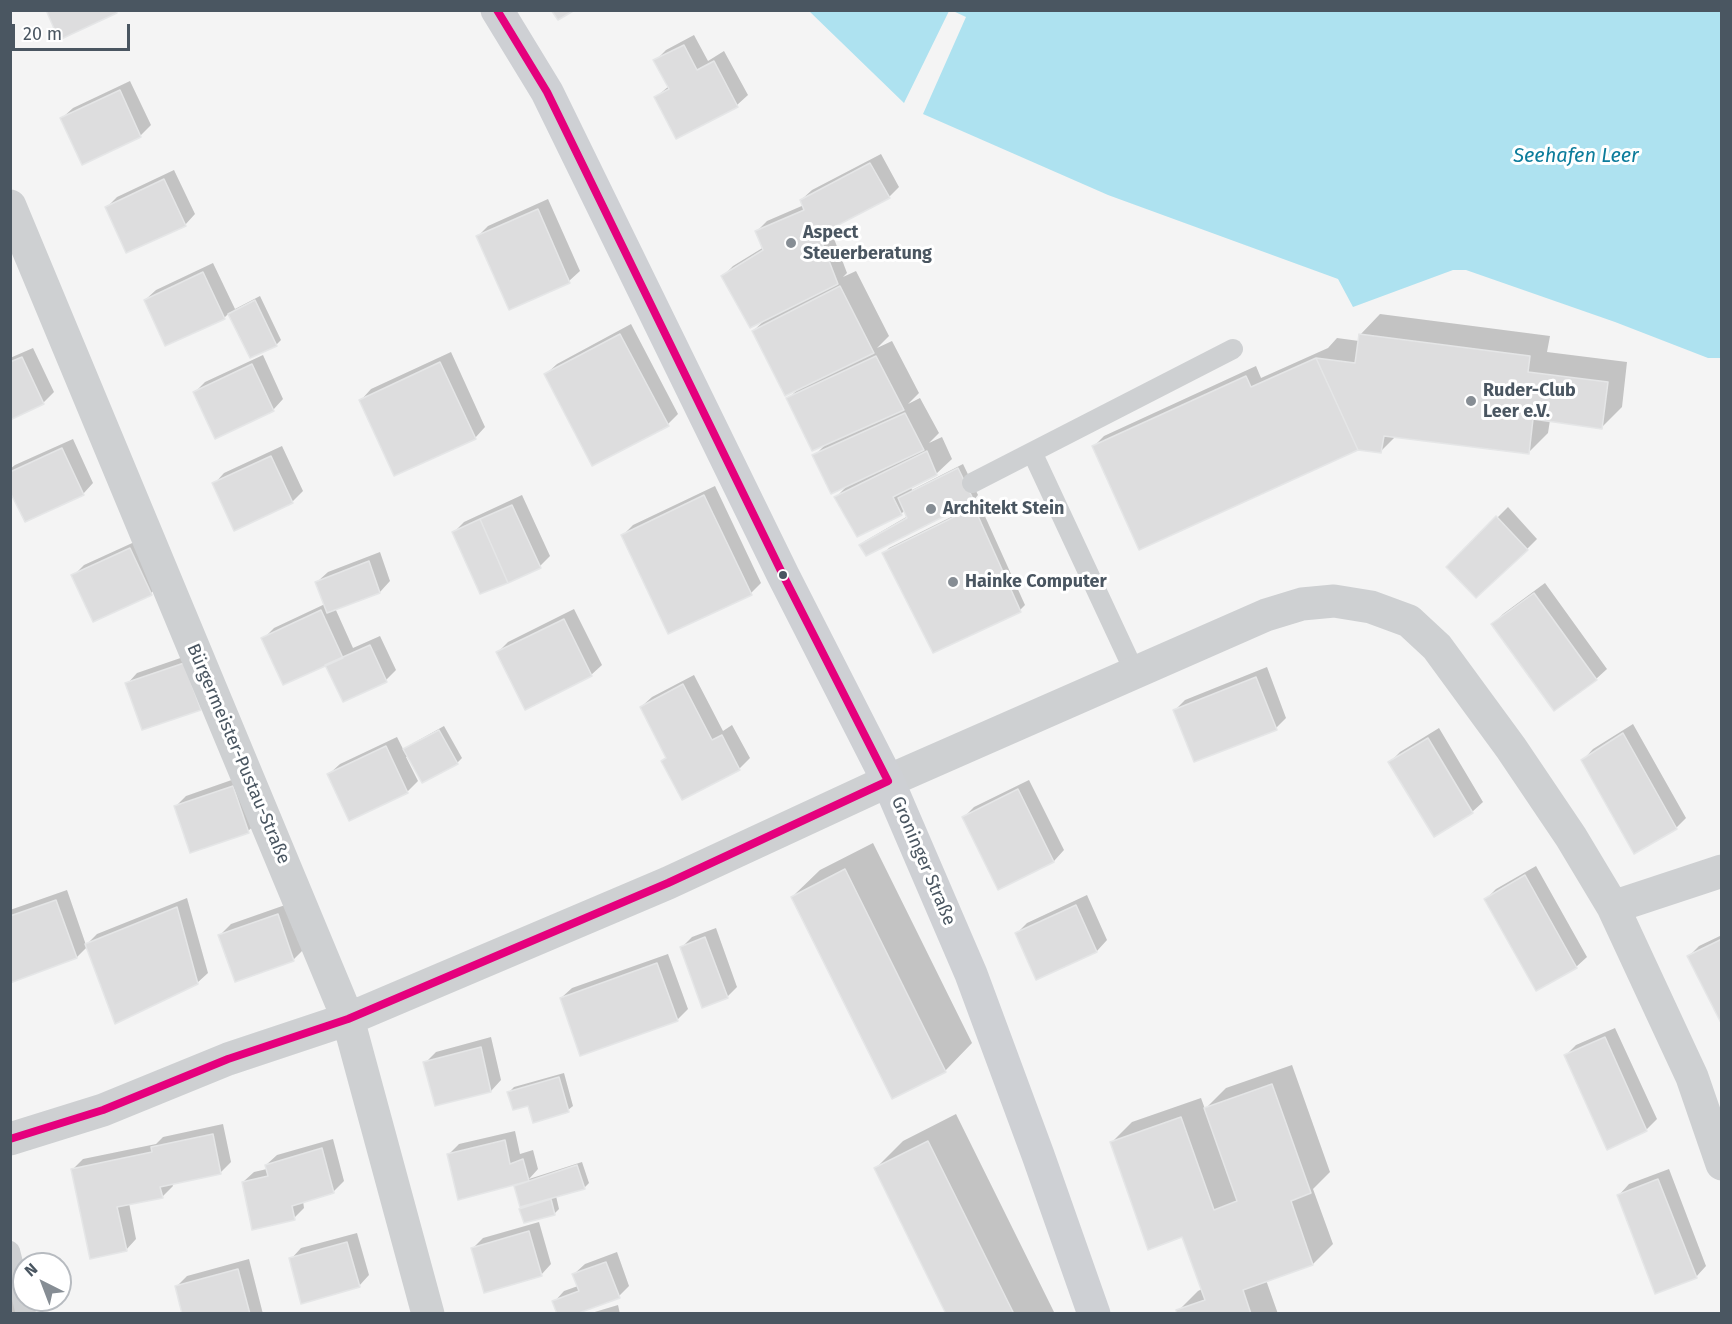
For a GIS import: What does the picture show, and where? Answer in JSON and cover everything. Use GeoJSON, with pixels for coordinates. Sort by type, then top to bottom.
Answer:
{"type":"FeatureCollection","features":[{"type":"Feature","properties":{"kind":"street","name":"Groninger Straße"},"geometry":{"type":"LineString","coordinates":[[497,10],[547,92],[783,575],[888,782],[971,974],[1094,1314]]}},
{"type":"Feature","properties":{"kind":"street","name":"Bürgermeister-Pustau-Straße"},"geometry":{"type":"LineString","coordinates":[[10,206],[348,1019],[428,1314]]}},
{"type":"Feature","properties":{"kind":"street"},"geometry":{"type":"LineString","coordinates":[[10,1139],[103,1110],[228,1059],[348,1019],[668,884],[888,782],[1266,615],[1302,604],[1334,601],[1371,607],[1408,621],[1437,647],[1478,701],[1558,818],[1613,907],[1692,1077],[1722,1164]]}},
{"type":"Feature","properties":{"kind":"street"},"geometry":{"type":"LineString","coordinates":[[1613,907],[1722,871]]}},
{"type":"Feature","properties":{"kind":"lane"},"geometry":{"type":"LineString","coordinates":[[972,483],[1233,349]]}},
{"type":"Feature","properties":{"kind":"lane"},"geometry":{"type":"LineString","coordinates":[[1032,452],[1135,673]]}},
{"type":"Feature","properties":{"kind":"lane"},"geometry":{"type":"LineString","coordinates":[[10,1251],[26,1314]]}},
{"type":"Feature","properties":{"kind":"water"},"geometry":{"type":"Polygon","coordinates":[[[809,11],[949,11],[904,103],[809,11]]]}},
{"type":"Feature","properties":{"kind":"water","name":"Seehafen Leer"},"geometry":{"type":"Polygon","coordinates":[[[953,11],[1721,11],[1721,358],[1708,358],[1615,322],[1466,270],[1453,270],[1353,307],[1338,279],[1108,195],[923,114],[966,17],[953,11]]]}},
{"type":"Feature","properties":{"kind":"building"},"geometry":{"type":"Polygon","coordinates":[[[46,10],[116,10],[117,13],[59,40],[46,10]]]}},
{"type":"Feature","properties":{"kind":"building"},"geometry":{"type":"Polygon","coordinates":[[[551,10],[575,10],[558,20],[551,10]]]}},
{"type":"Feature","properties":{"kind":"building"},"geometry":{"type":"Polygon","coordinates":[[[684,45],[697,70],[714,61],[738,107],[676,139],[654,97],[669,89],[653,60],[684,45]]]}},
{"type":"Feature","properties":{"kind":"building"},"geometry":{"type":"Polygon","coordinates":[[[120,90],[141,137],[82,165],[60,118],[120,90]]]}},
{"type":"Feature","properties":{"kind":"building","name":"Aspect Steuerberatung"},"geometry":{"type":"Polygon","coordinates":[[[870,163],[890,198],[819,235],[838,284],[750,328],[721,276],[763,250],[755,231],[804,210],[800,200],[870,163]]]}},
{"type":"Feature","properties":{"kind":"building"},"geometry":{"type":"Polygon","coordinates":[[[164,179],[186,226],[126,253],[105,207],[164,179]]]}},
{"type":"Feature","properties":{"kind":"building"},"geometry":{"type":"Polygon","coordinates":[[[538,209],[570,283],[509,310],[476,236],[538,209]]]}},
{"type":"Feature","properties":{"kind":"building"},"geometry":{"type":"Polygon","coordinates":[[[203,272],[225,319],[165,346],[144,300],[203,272]]]}},
{"type":"Feature","properties":{"kind":"building"},"geometry":{"type":"Polygon","coordinates":[[[840,286],[874,353],[785,396],[752,331],[840,286]]]}},
{"type":"Feature","properties":{"kind":"building"},"geometry":{"type":"Polygon","coordinates":[[[255,300],[277,346],[250,358],[228,314],[255,300]]]}},
{"type":"Feature","properties":{"kind":"building"},"geometry":{"type":"Polygon","coordinates":[[[620,334],[669,426],[592,466],[544,374],[620,334]]]}},
{"type":"Feature","properties":{"kind":"building","name":"Ruder-Club Leer e.V."},"geometry":{"type":"Polygon","coordinates":[[[1359,334],[1530,356],[1528,372],[1608,382],[1602,429],[1533,419],[1529,454],[1384,436],[1381,453],[1358,450],[1316,358],[1355,363],[1359,334]]]}},
{"type":"Feature","properties":{"kind":"building"},"geometry":{"type":"Polygon","coordinates":[[[876,356],[904,410],[812,451],[786,398],[876,356]]]}},
{"type":"Feature","properties":{"kind":"building"},"geometry":{"type":"Polygon","coordinates":[[[22,357],[44,404],[10,420],[10,362],[22,357]]]}},
{"type":"Feature","properties":{"kind":"building"},"geometry":{"type":"Polygon","coordinates":[[[1316,358],[1358,450],[1139,550],[1092,446],[1246,376],[1251,387],[1316,358]]]}},
{"type":"Feature","properties":{"kind":"building"},"geometry":{"type":"Polygon","coordinates":[[[440,362],[476,439],[394,476],[359,400],[440,362]]]}},
{"type":"Feature","properties":{"kind":"building"},"geometry":{"type":"Polygon","coordinates":[[[252,364],[274,411],[215,439],[193,392],[252,364]]]}},
{"type":"Feature","properties":{"kind":"building"},"geometry":{"type":"Polygon","coordinates":[[[905,413],[924,450],[831,494],[812,455],[905,413]]]}},
{"type":"Feature","properties":{"kind":"building"},"geometry":{"type":"Polygon","coordinates":[[[62,448],[84,495],[25,522],[10,492],[10,472],[62,448]]]}},
{"type":"Feature","properties":{"kind":"building"},"geometry":{"type":"Polygon","coordinates":[[[927,451],[937,475],[893,497],[902,515],[857,537],[834,497],[927,451]]]}},
{"type":"Feature","properties":{"kind":"building"},"geometry":{"type":"Polygon","coordinates":[[[271,456],[293,503],[234,531],[212,483],[271,456]]]}},
{"type":"Feature","properties":{"kind":"building","name":"Architekt Stein"},"geometry":{"type":"Polygon","coordinates":[[[958,468],[974,501],[866,556],[859,545],[907,518],[898,498],[958,468]]]}},
{"type":"Feature","properties":{"kind":"building"},"geometry":{"type":"Polygon","coordinates":[[[704,495],[752,595],[668,634],[621,535],[704,495]]]}},
{"type":"Feature","properties":{"kind":"building"},"geometry":{"type":"Polygon","coordinates":[[[512,505],[541,568],[508,583],[480,519],[512,505]]]}},
{"type":"Feature","properties":{"kind":"building","name":"Hainke Computer"},"geometry":{"type":"Polygon","coordinates":[[[974,507],[1021,612],[933,653],[882,553],[974,507]]]}},
{"type":"Feature","properties":{"kind":"building"},"geometry":{"type":"Polygon","coordinates":[[[1496,516],[1528,550],[1476,598],[1446,567],[1496,516]]]}},
{"type":"Feature","properties":{"kind":"building"},"geometry":{"type":"Polygon","coordinates":[[[480,519],[508,583],[480,594],[452,532],[480,519]]]}},
{"type":"Feature","properties":{"kind":"building"},"geometry":{"type":"Polygon","coordinates":[[[130,548],[152,595],[93,622],[71,575],[130,548]]]}},
{"type":"Feature","properties":{"kind":"building"},"geometry":{"type":"Polygon","coordinates":[[[369,561],[380,593],[327,613],[315,582],[369,561]]]}},
{"type":"Feature","properties":{"kind":"building"},"geometry":{"type":"Polygon","coordinates":[[[1534,593],[1597,680],[1554,711],[1491,624],[1534,593]]]}},
{"type":"Feature","properties":{"kind":"building"},"geometry":{"type":"Polygon","coordinates":[[[321,610],[343,658],[283,685],[261,638],[321,610]]]}},
{"type":"Feature","properties":{"kind":"building"},"geometry":{"type":"Polygon","coordinates":[[[564,619],[592,676],[525,710],[496,652],[564,619]]]}},
{"type":"Feature","properties":{"kind":"building"},"geometry":{"type":"Polygon","coordinates":[[[370,645],[387,682],[343,702],[325,665],[370,645]]]}},
{"type":"Feature","properties":{"kind":"building"},"geometry":{"type":"Polygon","coordinates":[[[184,663],[201,710],[142,730],[125,683],[184,663]]]}},
{"type":"Feature","properties":{"kind":"building"},"geometry":{"type":"Polygon","coordinates":[[[1256,677],[1277,730],[1194,762],[1173,710],[1256,677]]]}},
{"type":"Feature","properties":{"kind":"building"},"geometry":{"type":"Polygon","coordinates":[[[683,684],[712,740],[722,735],[740,770],[682,800],[661,761],[666,758],[640,707],[683,684]]]}},
{"type":"Feature","properties":{"kind":"building"},"geometry":{"type":"Polygon","coordinates":[[[439,730],[458,764],[422,783],[403,749],[439,730]]]}},
{"type":"Feature","properties":{"kind":"building"},"geometry":{"type":"Polygon","coordinates":[[[1623,733],[1677,829],[1634,854],[1581,760],[1623,733]]]}},
{"type":"Feature","properties":{"kind":"building"},"geometry":{"type":"Polygon","coordinates":[[[1428,738],[1473,813],[1434,837],[1388,762],[1428,738]]]}},
{"type":"Feature","properties":{"kind":"building"},"geometry":{"type":"Polygon","coordinates":[[[386,746],[408,793],[349,821],[327,774],[386,746]]]}},
{"type":"Feature","properties":{"kind":"building"},"geometry":{"type":"Polygon","coordinates":[[[233,786],[249,833],[190,853],[174,806],[233,786]]]}},
{"type":"Feature","properties":{"kind":"building"},"geometry":{"type":"Polygon","coordinates":[[[1018,789],[1054,862],[998,890],[962,817],[1018,789]]]}},
{"type":"Feature","properties":{"kind":"building"},"geometry":{"type":"Polygon","coordinates":[[[845,869],[946,1072],[892,1099],[791,897],[845,869]]]}},
{"type":"Feature","properties":{"kind":"building"},"geometry":{"type":"Polygon","coordinates":[[[1525,875],[1577,968],[1536,991],[1484,899],[1525,875]]]}},
{"type":"Feature","properties":{"kind":"building"},"geometry":{"type":"Polygon","coordinates":[[[56,900],[77,958],[10,983],[10,916],[56,900]]]}},
{"type":"Feature","properties":{"kind":"building"},"geometry":{"type":"Polygon","coordinates":[[[1076,905],[1097,952],[1036,980],[1015,933],[1076,905]]]}},
{"type":"Feature","properties":{"kind":"building"},"geometry":{"type":"Polygon","coordinates":[[[177,907],[198,984],[115,1024],[85,944],[177,907]]]}},
{"type":"Feature","properties":{"kind":"building"},"geometry":{"type":"Polygon","coordinates":[[[278,914],[294,961],[235,982],[218,935],[278,914]]]}},
{"type":"Feature","properties":{"kind":"building"},"geometry":{"type":"Polygon","coordinates":[[[705,937],[728,998],[702,1008],[680,947],[705,937]]]}},
{"type":"Feature","properties":{"kind":"building"},"geometry":{"type":"Polygon","coordinates":[[[1722,939],[1722,1025],[1687,956],[1722,939]]]}},
{"type":"Feature","properties":{"kind":"building"},"geometry":{"type":"Polygon","coordinates":[[[657,963],[678,1021],[580,1056],[560,998],[657,963]]]}},
{"type":"Feature","properties":{"kind":"building"},"geometry":{"type":"Polygon","coordinates":[[[1605,1037],[1647,1131],[1607,1150],[1564,1055],[1605,1037]]]}},
{"type":"Feature","properties":{"kind":"building"},"geometry":{"type":"Polygon","coordinates":[[[481,1047],[491,1092],[435,1106],[423,1062],[481,1047]]]}},
{"type":"Feature","properties":{"kind":"building"},"geometry":{"type":"Polygon","coordinates":[[[559,1077],[569,1112],[533,1123],[528,1106],[513,1110],[507,1092],[559,1077]]]}},
{"type":"Feature","properties":{"kind":"building"},"geometry":{"type":"Polygon","coordinates":[[[1272,1084],[1311,1193],[1291,1201],[1313,1265],[1243,1290],[1251,1314],[1177,1314],[1176,1310],[1205,1300],[1182,1237],[1148,1250],[1110,1142],[1181,1117],[1214,1210],[1237,1201],[1204,1108],[1272,1084]]]}},
{"type":"Feature","properties":{"kind":"building"},"geometry":{"type":"Polygon","coordinates":[[[213,1134],[221,1174],[160,1187],[163,1198],[117,1207],[127,1251],[90,1259],[71,1169],[152,1152],[151,1147],[213,1134]]]}},
{"type":"Feature","properties":{"kind":"building"},"geometry":{"type":"Polygon","coordinates":[[[505,1140],[510,1164],[523,1159],[529,1181],[458,1200],[447,1154],[505,1140]]]}},
{"type":"Feature","properties":{"kind":"building"},"geometry":{"type":"Polygon","coordinates":[[[928,1141],[1014,1314],[946,1314],[874,1168],[928,1141]]]}},
{"type":"Feature","properties":{"kind":"building"},"geometry":{"type":"Polygon","coordinates":[[[322,1148],[334,1193],[292,1206],[295,1220],[252,1230],[242,1182],[268,1176],[265,1165],[322,1148]]]}},
{"type":"Feature","properties":{"kind":"building"},"geometry":{"type":"Polygon","coordinates":[[[577,1165],[585,1189],[520,1207],[514,1186],[577,1165]]]}},
{"type":"Feature","properties":{"kind":"building"},"geometry":{"type":"Polygon","coordinates":[[[1658,1179],[1697,1278],[1655,1294],[1617,1195],[1658,1179]]]}},
{"type":"Feature","properties":{"kind":"building"},"geometry":{"type":"Polygon","coordinates":[[[551,1199],[555,1215],[524,1223],[519,1209],[551,1199]]]}},
{"type":"Feature","properties":{"kind":"building"},"geometry":{"type":"Polygon","coordinates":[[[529,1231],[542,1276],[484,1293],[471,1248],[529,1231]]]}},
{"type":"Feature","properties":{"kind":"building"},"geometry":{"type":"Polygon","coordinates":[[[347,1242],[360,1287],[301,1304],[289,1258],[347,1242]]]}},
{"type":"Feature","properties":{"kind":"building"},"geometry":{"type":"Polygon","coordinates":[[[606,1262],[620,1298],[576,1314],[557,1314],[552,1301],[579,1291],[572,1274],[606,1262]]]}},
{"type":"Feature","properties":{"kind":"building"},"geometry":{"type":"Polygon","coordinates":[[[238,1269],[250,1314],[182,1314],[175,1286],[238,1269]]]}},
{"type":"Feature","properties":{"kind":"transit line"},"geometry":{"type":"LineString","coordinates":[[497,10],[547,92],[783,575],[888,781]]}},
{"type":"Feature","properties":{"kind":"transit line"},"geometry":{"type":"LineString","coordinates":[[10,1139],[103,1110],[228,1059],[348,1019],[668,883],[888,781]]}},
{"type":"Feature","properties":{"kind":"place","name":"Aspect Steuerberatung"},"geometry":{"type":"Point","coordinates":[791,243]}},
{"type":"Feature","properties":{"kind":"place","name":"Ruder-Club Leer e.V."},"geometry":{"type":"Point","coordinates":[1471,401]}},
{"type":"Feature","properties":{"kind":"place","name":"Architekt Stein"},"geometry":{"type":"Point","coordinates":[931,509]}},
{"type":"Feature","properties":{"kind":"place","name":"Hainke Computer"},"geometry":{"type":"Point","coordinates":[953,582]}}]}
